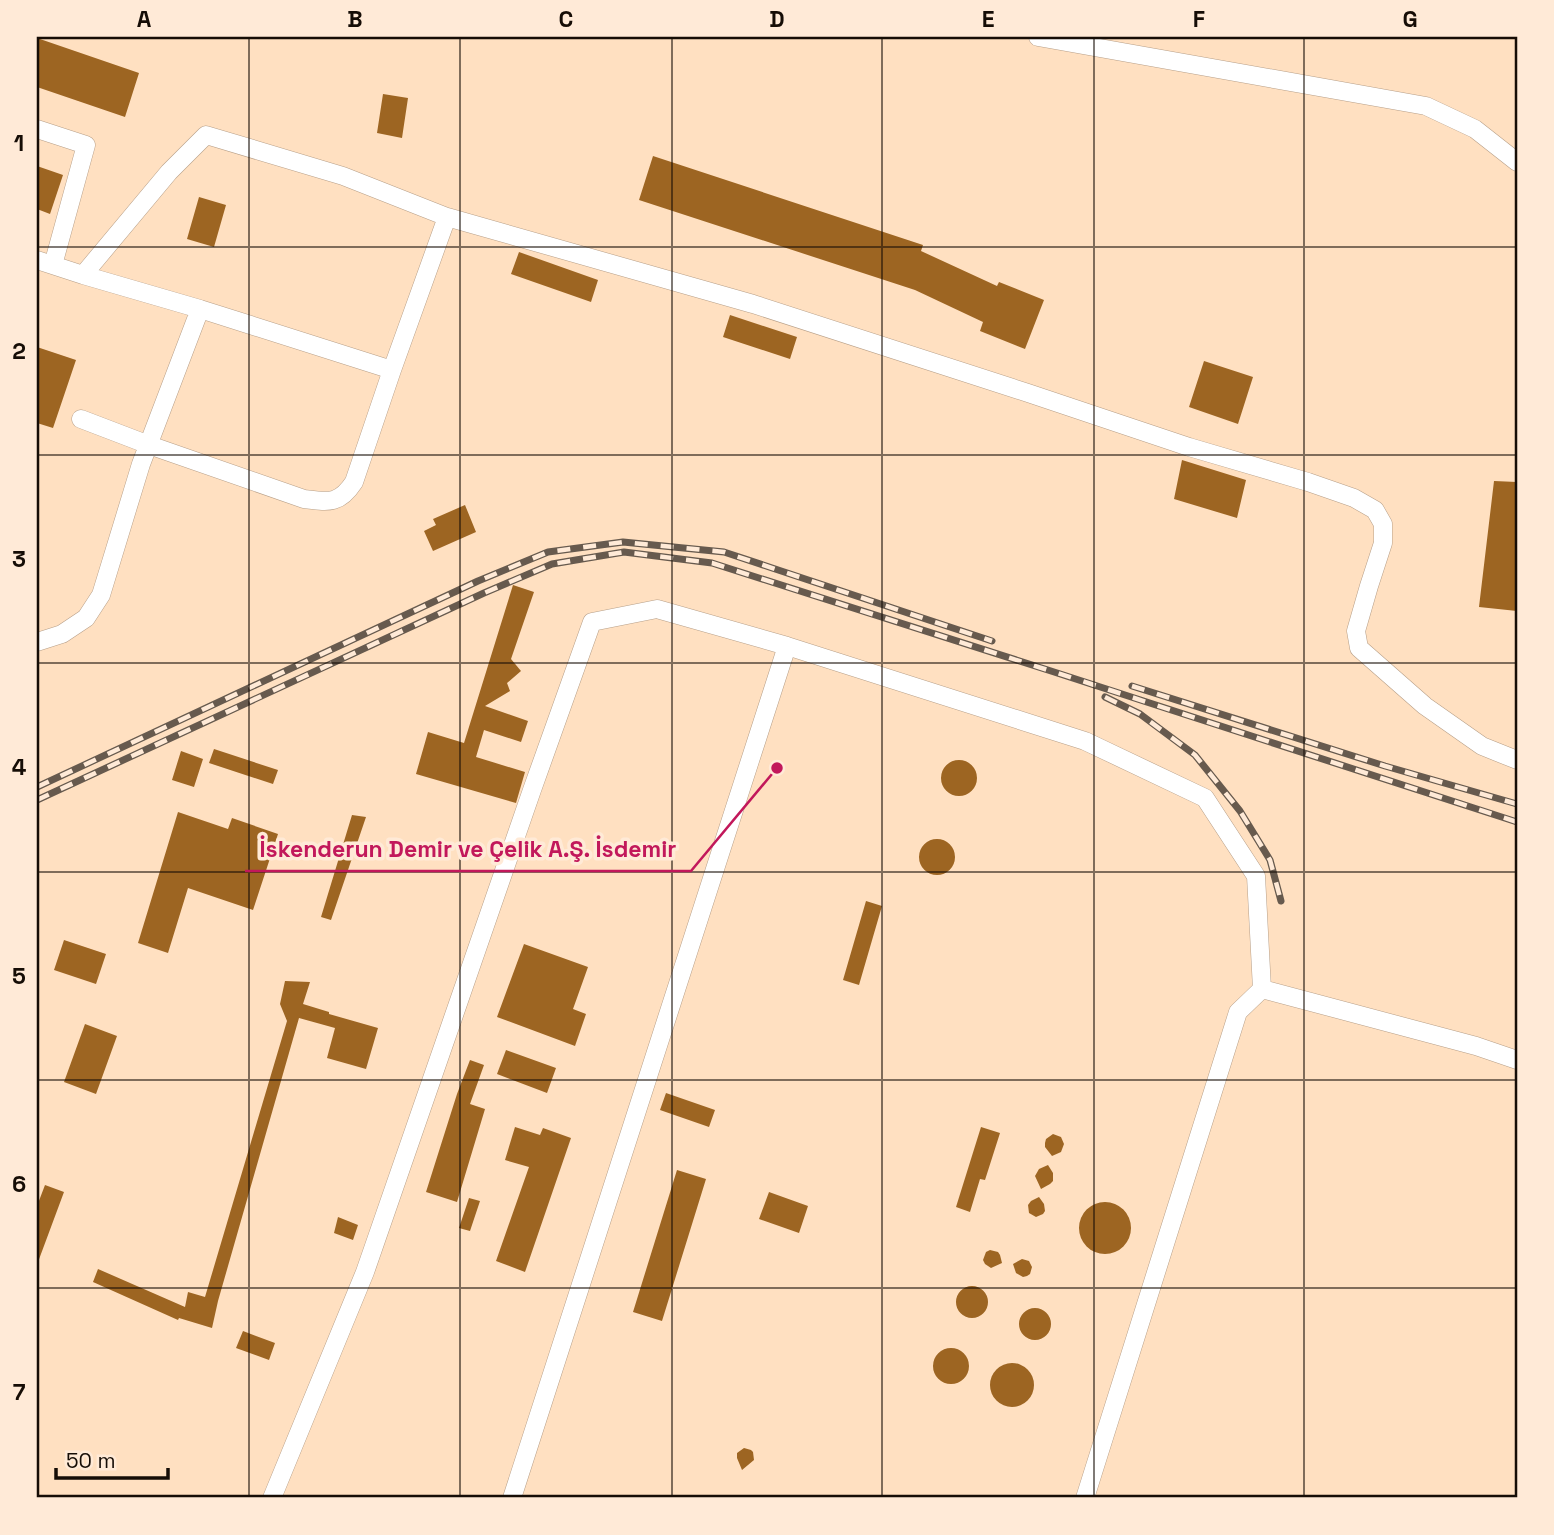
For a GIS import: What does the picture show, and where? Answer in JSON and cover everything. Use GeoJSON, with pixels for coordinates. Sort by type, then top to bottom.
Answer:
{"type":"FeatureCollection","features":[{"type":"Feature","properties":{"kind":"street"},"geometry":{"type":"LineString","coordinates":[[1038,37],[1426,106],[1475,129],[1517,162]]}},
{"type":"Feature","properties":{"kind":"street"},"geometry":{"type":"LineString","coordinates":[[37,129],[86,145],[45,262],[392,370]]}},
{"type":"Feature","properties":{"kind":"street"},"geometry":{"type":"LineString","coordinates":[[83,275],[169,172],[206,135],[343,176],[447,217],[752,304],[1189,447],[1308,482],[1354,498],[1375,510],[1383,524],[1383,543],[1356,631],[1359,648],[1425,706],[1482,746],[1517,760]]}},
{"type":"Feature","properties":{"kind":"street"},"geometry":{"type":"LineString","coordinates":[[80,419],[304,499],[331,502],[347,494],[355,482],[447,217]]}},
{"type":"Feature","properties":{"kind":"street"},"geometry":{"type":"LineString","coordinates":[[37,642],[62,634],[86,618],[101,595],[149,445],[200,310]]}},
{"type":"Feature","properties":{"kind":"street"},"geometry":{"type":"LineString","coordinates":[[272,1498],[366,1272],[592,622],[657,610],[787,646],[1085,741],[1205,798],[1256,876],[1262,989],[1238,1012],[1085,1498]]}},
{"type":"Feature","properties":{"kind":"street"},"geometry":{"type":"LineString","coordinates":[[512,1498],[787,646]]}},
{"type":"Feature","properties":{"kind":"street"},"geometry":{"type":"LineString","coordinates":[[1262,989],[1476,1046],[1517,1060]]}},
{"type":"Feature","properties":{"kind":"shaded area"},"geometry":{"type":"Polygon","coordinates":[[[37,37],[1517,37],[1517,1498],[37,1498],[37,37]]]}},
{"type":"Feature","properties":{"kind":"building"},"geometry":{"type":"Polygon","coordinates":[[[37,38],[139,73],[125,117],[37,87],[37,38]]]}},
{"type":"Feature","properties":{"kind":"building"},"geometry":{"type":"Polygon","coordinates":[[[383,94],[408,98],[402,138],[377,133],[383,94]]]}},
{"type":"Feature","properties":{"kind":"building"},"geometry":{"type":"Polygon","coordinates":[[[653,156],[923,245],[921,251],[997,286],[999,282],[1044,300],[1025,349],[980,331],[983,322],[915,290],[639,200],[653,156]]]}},
{"type":"Feature","properties":{"kind":"building"},"geometry":{"type":"Polygon","coordinates":[[[37,166],[63,175],[50,214],[37,209],[37,166]]]}},
{"type":"Feature","properties":{"kind":"building"},"geometry":{"type":"Polygon","coordinates":[[[199,197],[226,205],[214,247],[187,239],[199,197]]]}},
{"type":"Feature","properties":{"kind":"building"},"geometry":{"type":"Polygon","coordinates":[[[519,252],[598,280],[591,302],[511,274],[519,252]]]}},
{"type":"Feature","properties":{"kind":"building"},"geometry":{"type":"Polygon","coordinates":[[[730,315],[797,337],[790,359],[723,337],[730,315]]]}},
{"type":"Feature","properties":{"kind":"building"},"geometry":{"type":"Polygon","coordinates":[[[37,347],[76,360],[53,428],[37,423],[37,347]]]}},
{"type":"Feature","properties":{"kind":"building"},"geometry":{"type":"Polygon","coordinates":[[[1204,361],[1253,377],[1238,424],[1189,407],[1204,361]]]}},
{"type":"Feature","properties":{"kind":"building"},"geometry":{"type":"Polygon","coordinates":[[[1182,460],[1246,480],[1237,518],[1174,499],[1182,460]]]}},
{"type":"Feature","properties":{"kind":"building"},"geometry":{"type":"Polygon","coordinates":[[[1494,481],[1517,482],[1517,611],[1479,607],[1494,481]]]}},
{"type":"Feature","properties":{"kind":"building"},"geometry":{"type":"Polygon","coordinates":[[[465,505],[476,532],[433,551],[424,531],[436,525],[433,519],[465,505]]]}},
{"type":"Feature","properties":{"kind":"building"},"geometry":{"type":"Polygon","coordinates":[[[513,585],[534,592],[511,659],[521,671],[507,683],[510,691],[485,706],[528,721],[521,742],[484,730],[476,757],[525,772],[516,803],[416,774],[428,732],[464,743],[513,585]]]}},
{"type":"Feature","properties":{"kind":"building"},"geometry":{"type":"Polygon","coordinates":[[[214,749],[278,770],[273,784],[209,763],[214,749]]]}},
{"type":"Feature","properties":{"kind":"building"},"geometry":{"type":"Polygon","coordinates":[[[181,751],[203,759],[194,787],[172,780],[181,751]]]}},
{"type":"Feature","properties":{"kind":"building"},"geometry":{"type":"Polygon","coordinates":[[[959,760],[972,765],[977,778],[972,791],[959,796],[946,791],[941,778],[946,765],[959,760]]]}},
{"type":"Feature","properties":{"kind":"building"},"geometry":{"type":"Polygon","coordinates":[[[178,812],[228,829],[232,818],[278,834],[253,910],[188,888],[168,953],[138,943],[178,812]]]}},
{"type":"Feature","properties":{"kind":"building"},"geometry":{"type":"Polygon","coordinates":[[[352,815],[366,817],[331,920],[321,917],[352,815]]]}},
{"type":"Feature","properties":{"kind":"building"},"geometry":{"type":"Polygon","coordinates":[[[937,839],[950,844],[955,857],[950,870],[937,875],[924,870],[919,857],[924,844],[937,839]]]}},
{"type":"Feature","properties":{"kind":"building"},"geometry":{"type":"Polygon","coordinates":[[[866,901],[882,906],[859,985],[843,980],[866,901]]]}},
{"type":"Feature","properties":{"kind":"building"},"geometry":{"type":"Polygon","coordinates":[[[64,940],[106,954],[96,984],[54,970],[64,940]]]}},
{"type":"Feature","properties":{"kind":"building"},"geometry":{"type":"Polygon","coordinates":[[[524,944],[588,967],[573,1009],[586,1014],[575,1046],[497,1017],[524,944]]]}},
{"type":"Feature","properties":{"kind":"building"},"geometry":{"type":"Polygon","coordinates":[[[285,981],[310,982],[303,1004],[378,1028],[366,1069],[327,1058],[335,1028],[299,1018],[212,1328],[179,1318],[178,1320],[93,1282],[98,1269],[185,1307],[188,1292],[205,1297],[287,1021],[280,1004],[285,981]]]}},
{"type":"Feature","properties":{"kind":"building"},"geometry":{"type":"Polygon","coordinates":[[[85,1024],[117,1036],[96,1094],[64,1082],[85,1024]]]}},
{"type":"Feature","properties":{"kind":"building"},"geometry":{"type":"Polygon","coordinates":[[[506,1050],[556,1068],[547,1093],[497,1074],[506,1050]]]}},
{"type":"Feature","properties":{"kind":"building"},"geometry":{"type":"Polygon","coordinates":[[[470,1060],[484,1065],[470,1104],[485,1109],[457,1202],[426,1192],[470,1060]]]}},
{"type":"Feature","properties":{"kind":"building"},"geometry":{"type":"Polygon","coordinates":[[[666,1093],[715,1110],[709,1127],[660,1110],[666,1093]]]}},
{"type":"Feature","properties":{"kind":"building"},"geometry":{"type":"Polygon","coordinates":[[[515,1127],[540,1135],[543,1128],[571,1138],[525,1272],[496,1261],[529,1167],[505,1160],[515,1127]]]}},
{"type":"Feature","properties":{"kind":"building"},"geometry":{"type":"Polygon","coordinates":[[[981,1127],[1000,1133],[985,1180],[980,1179],[970,1212],[956,1207],[981,1127]]]}},
{"type":"Feature","properties":{"kind":"building"},"geometry":{"type":"Polygon","coordinates":[[[1053,1134],[1061,1137],[1064,1144],[1061,1152],[1052,1156],[1045,1143],[1053,1134]]]}},
{"type":"Feature","properties":{"kind":"building"},"geometry":{"type":"Polygon","coordinates":[[[1048,1165],[1053,1173],[1053,1181],[1041,1189],[1035,1176],[1039,1169],[1048,1165]]]}},
{"type":"Feature","properties":{"kind":"building"},"geometry":{"type":"Polygon","coordinates":[[[677,1170],[706,1179],[662,1321],[633,1312],[677,1170]]]}},
{"type":"Feature","properties":{"kind":"building"},"geometry":{"type":"Polygon","coordinates":[[[45,1185],[64,1192],[37,1262],[37,1206],[45,1185]]]}},
{"type":"Feature","properties":{"kind":"building"},"geometry":{"type":"Polygon","coordinates":[[[769,1192],[808,1206],[799,1233],[759,1219],[769,1192]]]}},
{"type":"Feature","properties":{"kind":"building"},"geometry":{"type":"Polygon","coordinates":[[[1039,1197],[1045,1211],[1036,1217],[1029,1213],[1028,1205],[1039,1197]]]}},
{"type":"Feature","properties":{"kind":"building"},"geometry":{"type":"Polygon","coordinates":[[[469,1198],[480,1201],[470,1231],[459,1228],[469,1198]]]}},
{"type":"Feature","properties":{"kind":"building"},"geometry":{"type":"Polygon","coordinates":[[[1105,1202],[1124,1209],[1131,1228],[1124,1247],[1105,1254],[1086,1247],[1079,1228],[1086,1209],[1105,1202]]]}},
{"type":"Feature","properties":{"kind":"building"},"geometry":{"type":"Polygon","coordinates":[[[338,1217],[358,1225],[353,1240],[334,1233],[338,1217]]]}},
{"type":"Feature","properties":{"kind":"building"},"geometry":{"type":"Polygon","coordinates":[[[986,1252],[998,1252],[1002,1263],[991,1268],[983,1260],[986,1252]]]}},
{"type":"Feature","properties":{"kind":"building"},"geometry":{"type":"Polygon","coordinates":[[[1022,1259],[1029,1261],[1032,1267],[1030,1274],[1023,1277],[1016,1273],[1013,1264],[1022,1259]]]}},
{"type":"Feature","properties":{"kind":"building"},"geometry":{"type":"Polygon","coordinates":[[[972,1286],[983,1291],[988,1302],[983,1313],[972,1318],[961,1313],[956,1302],[961,1291],[972,1286]]]}},
{"type":"Feature","properties":{"kind":"building"},"geometry":{"type":"Polygon","coordinates":[[[1035,1308],[1046,1313],[1051,1324],[1046,1335],[1035,1340],[1024,1335],[1019,1324],[1024,1313],[1035,1308]]]}},
{"type":"Feature","properties":{"kind":"building"},"geometry":{"type":"Polygon","coordinates":[[[243,1331],[275,1343],[269,1360],[236,1348],[243,1331]]]}},
{"type":"Feature","properties":{"kind":"building"},"geometry":{"type":"Polygon","coordinates":[[[951,1348],[964,1353],[969,1366],[964,1379],[951,1384],[938,1379],[933,1366],[938,1353],[951,1348]]]}},
{"type":"Feature","properties":{"kind":"building"},"geometry":{"type":"Polygon","coordinates":[[[1012,1363],[1028,1369],[1034,1385],[1028,1401],[1012,1407],[996,1401],[990,1385],[996,1369],[1012,1363]]]}},
{"type":"Feature","properties":{"kind":"building"},"geometry":{"type":"Polygon","coordinates":[[[744,1448],[753,1452],[754,1460],[742,1470],[737,1453],[744,1448]]]}},
{"type":"Feature","properties":{"kind":"railway"},"geometry":{"type":"LineString","coordinates":[[37,787],[478,581],[548,552],[623,542],[724,552],[992,641]]}},
{"type":"Feature","properties":{"kind":"railway"},"geometry":{"type":"LineString","coordinates":[[37,800],[552,564],[624,552],[712,563],[1517,822]]}},
{"type":"Feature","properties":{"kind":"railway"},"geometry":{"type":"LineString","coordinates":[[1132,686],[1385,766],[1517,804]]}},
{"type":"Feature","properties":{"kind":"railway"},"geometry":{"type":"LineString","coordinates":[[1105,697],[1140,714],[1195,755],[1240,811],[1270,860],[1281,901]]}},
{"type":"Feature","properties":{"kind":"place","name":"İskenderun Demir ve Çelik A.Ş. İsdemir"},"geometry":{"type":"Point","coordinates":[777,768]}}]}
